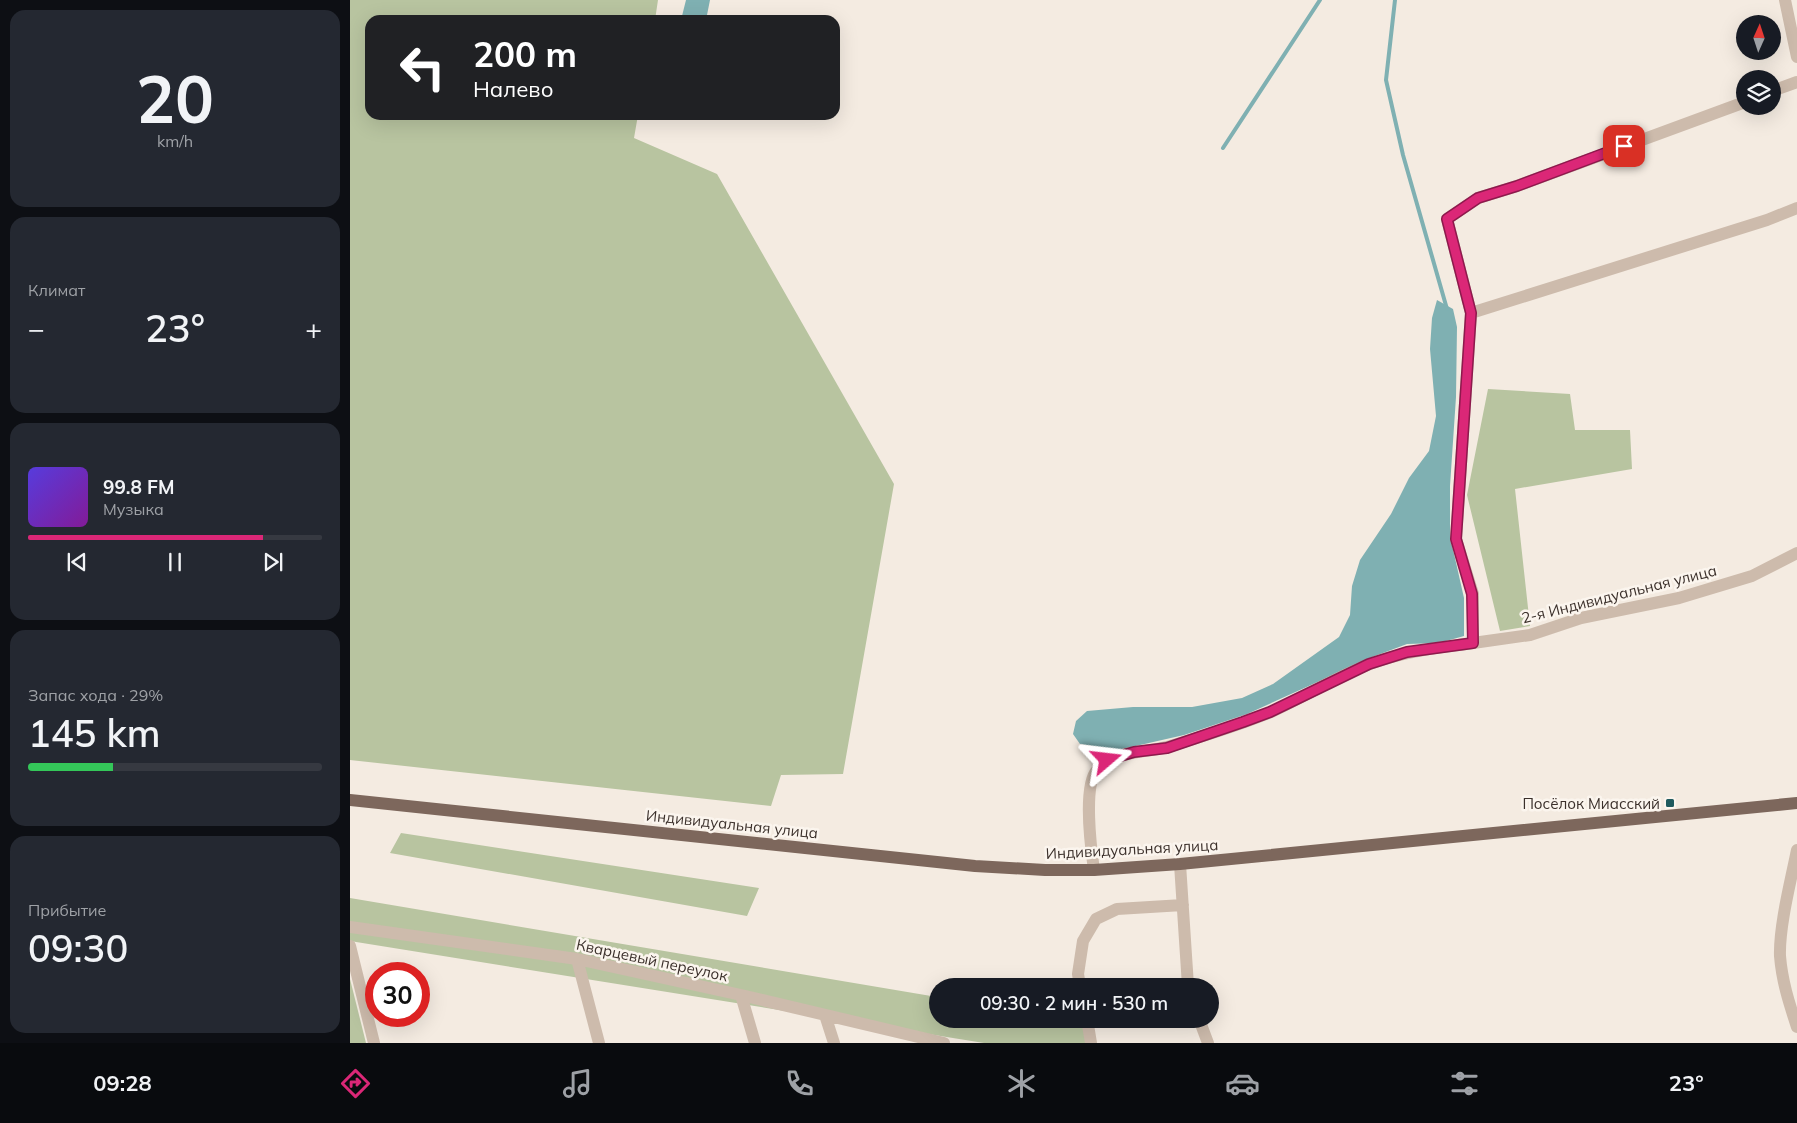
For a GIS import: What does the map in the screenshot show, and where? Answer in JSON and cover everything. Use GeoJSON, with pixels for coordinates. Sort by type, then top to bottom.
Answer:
{"type":"FeatureCollection","features":[{"type":"Feature","properties":{"kind":"main road","name":"Индивидуальная улица"},"geometry":{"type":"LineString","coordinates":[[350,800],[975,866],[1045,870],[1094,870],[1180,864],[1797,803]]}},
{"type":"Feature","properties":{"kind":"street"},"geometry":{"type":"LineString","coordinates":[[1785,0],[1797,57]]}},
{"type":"Feature","properties":{"kind":"street"},"geometry":{"type":"LineString","coordinates":[[1781,88],[1797,82]]}},
{"type":"Feature","properties":{"kind":"street"},"geometry":{"type":"LineString","coordinates":[[1473,643],[1472,594],[1456,539],[1471,313],[1447,219],[1478,198],[1517,186],[1736,105]]}},
{"type":"Feature","properties":{"kind":"street"},"geometry":{"type":"LineString","coordinates":[[1471,313],[1767,220],[1797,208]]}},
{"type":"Feature","properties":{"kind":"street","name":"2-я Индивидуальная улица"},"geometry":{"type":"LineString","coordinates":[[1094,870],[1090,840],[1089,798],[1095,772],[1107,760],[1134,752],[1167,748],[1229,727],[1270,712],[1369,664],[1407,652],[1530,635],[1581,618],[1679,598],[1752,576],[1797,553]]}},
{"type":"Feature","properties":{"kind":"street"},"geometry":{"type":"LineString","coordinates":[[1797,850],[1780,953],[1785,992],[1797,1027]]}},
{"type":"Feature","properties":{"kind":"street"},"geometry":{"type":"LineString","coordinates":[[1180,864],[1187,978]]}},
{"type":"Feature","properties":{"kind":"street"},"geometry":{"type":"LineString","coordinates":[[1079,978],[1083,941],[1096,919],[1117,909],[1182,904]]}},
{"type":"Feature","properties":{"kind":"street","name":"Кварцевый переулок"},"geometry":{"type":"LineString","coordinates":[[350,927],[577,959],[944,1043]]}},
{"type":"Feature","properties":{"kind":"street"},"geometry":{"type":"LineString","coordinates":[[350,946],[374,1043]]}},
{"type":"Feature","properties":{"kind":"street"},"geometry":{"type":"LineString","coordinates":[[577,959],[599,1043]]}},
{"type":"Feature","properties":{"kind":"street"},"geometry":{"type":"LineString","coordinates":[[741,995],[755,1043]]}},
{"type":"Feature","properties":{"kind":"street"},"geometry":{"type":"LineString","coordinates":[[824,1014],[834,1043]]}},
{"type":"Feature","properties":{"kind":"street"},"geometry":{"type":"LineString","coordinates":[[1088,1028],[1091,1043]]}},
{"type":"Feature","properties":{"kind":"street"},"geometry":{"type":"LineString","coordinates":[[1202,1028],[1208,1043]]}},
{"type":"Feature","properties":{"kind":"green space"},"geometry":{"type":"Polygon","coordinates":[[[350,0],[658,0],[656,15],[365,15],[365,120],[637,120],[634,138],[717,174],[894,484],[843,774],[781,775],[771,806],[350,760],[350,0]]]}},
{"type":"Feature","properties":{"kind":"green space"},"geometry":{"type":"Polygon","coordinates":[[[1488,389],[1570,394],[1575,430],[1630,430],[1632,469],[1515,489],[1530,626],[1500,631],[1467,495],[1488,389]]]}},
{"type":"Feature","properties":{"kind":"green space"},"geometry":{"type":"Polygon","coordinates":[[[401,833],[759,888],[747,916],[390,853],[401,833]]]}},
{"type":"Feature","properties":{"kind":"green space"},"geometry":{"type":"Polygon","coordinates":[[[350,898],[929,996],[929,1028],[1084,1028],[1086,1039],[1085,1043],[984,1043],[350,941],[350,898]]]}},
{"type":"Feature","properties":{"kind":"green space"},"geometry":{"type":"Polygon","coordinates":[[[350,979],[366,1043],[350,1043],[350,979]]]}},
{"type":"Feature","properties":{"kind":"water"},"geometry":{"type":"Polygon","coordinates":[[[686,0],[710,0],[707,15],[682,15],[686,0]]]}},
{"type":"Feature","properties":{"kind":"water"},"geometry":{"type":"Polygon","coordinates":[[[1437,300],[1453,309],[1457,327],[1456,397],[1450,486],[1450,536],[1464,598],[1464,636],[1439,643],[1407,644],[1375,656],[1247,714],[1184,735],[1118,750],[1080,744],[1073,734],[1076,721],[1087,711],[1133,707],[1192,707],[1242,698],[1273,684],[1339,637],[1350,615],[1352,586],[1360,560],[1391,514],[1409,478],[1429,451],[1436,416],[1430,349],[1432,318],[1437,300]]]}},
{"type":"Feature","properties":{"kind":"waterway"},"geometry":{"type":"LineString","coordinates":[[1223,148],[1320,0]]}},
{"type":"Feature","properties":{"kind":"waterway"},"geometry":{"type":"LineString","coordinates":[[1395,0],[1386,80],[1403,155],[1447,309]]}},
{"type":"Feature","properties":{"kind":"place","name":"Посёлок Миасский"},"geometry":{"type":"Point","coordinates":[1670,803]}},
{"type":"Feature","properties":{"kind":"route"},"geometry":{"type":"LineString","coordinates":[[1107,760],[1134,752],[1167,748],[1243,722],[1270,712],[1369,664],[1407,652],[1473,643],[1472,594],[1456,539],[1471,313],[1447,219],[1478,198],[1517,186],[1624,146]]}}]}
